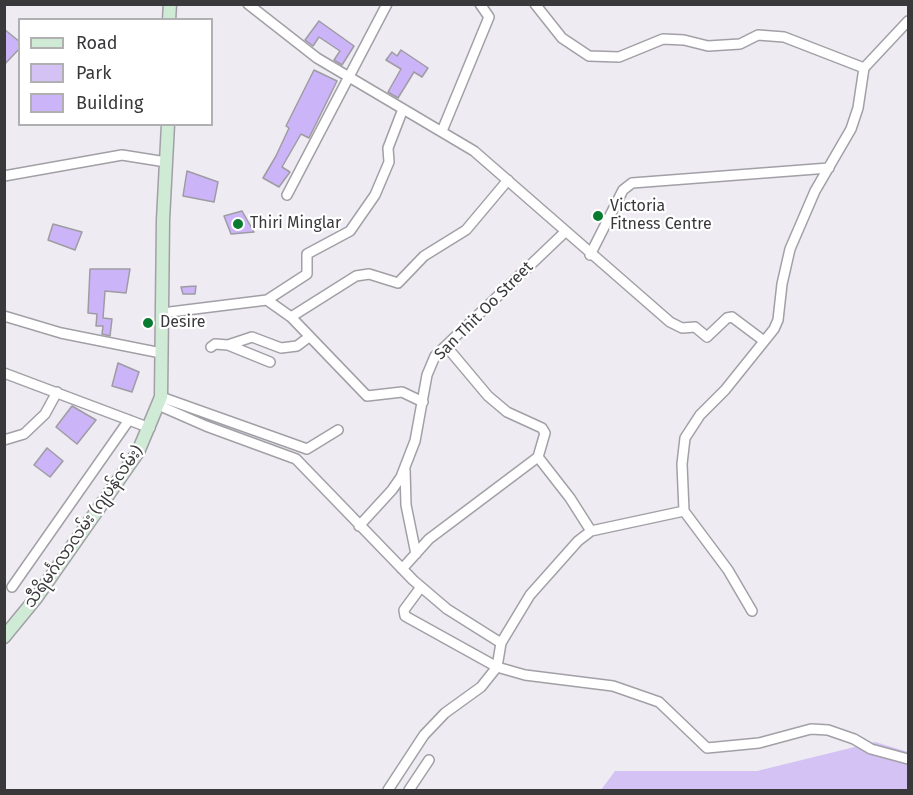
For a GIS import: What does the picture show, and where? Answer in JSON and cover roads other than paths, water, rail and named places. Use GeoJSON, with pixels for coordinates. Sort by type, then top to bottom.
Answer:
{"type":"FeatureCollection","features":[{"type":"Feature","properties":{"kind":"street"},"geometry":{"type":"LineString","coordinates":[[248,4],[317,58],[474,151],[590,255],[670,322],[682,328],[695,327],[707,337],[727,318],[732,317],[764,341]]}},
{"type":"Feature","properties":{"kind":"street"},"geometry":{"type":"LineString","coordinates":[[287,195],[387,4]]}},
{"type":"Feature","properties":{"kind":"street"},"geometry":{"type":"LineString","coordinates":[[442,131],[489,17],[480,4]]}},
{"type":"Feature","properties":{"kind":"street"},"geometry":{"type":"LineString","coordinates":[[535,4],[562,38],[589,56],[619,57],[633,54],[663,39],[684,40],[708,46],[740,44],[758,35],[784,37],[864,68]]}},
{"type":"Feature","properties":{"kind":"street"},"geometry":{"type":"LineString","coordinates":[[752,611],[728,570],[684,511],[682,464],[685,438],[700,415],[725,390],[778,320],[782,284],[790,249],[855,118],[864,68],[909,21]]}},
{"type":"Feature","properties":{"kind":"street"},"geometry":{"type":"LineString","coordinates":[[162,313],[267,300],[307,274],[307,254],[350,231],[384,177],[389,162],[388,148],[403,109]]}},
{"type":"Feature","properties":{"kind":"street","name":"သီရိမင်္ဂလာလမ်း (ဂျပန်လမ်း)"},"geometry":{"type":"LineString","coordinates":[[4,638],[105,502],[138,452],[150,428],[159,401],[168,126]]}},
{"type":"Feature","properties":{"kind":"street"},"geometry":{"type":"LineString","coordinates":[[4,176],[122,155],[166,162]]}},
{"type":"Feature","properties":{"kind":"street"},"geometry":{"type":"LineString","coordinates":[[590,255],[623,190],[632,183],[829,168]]}},
{"type":"Feature","properties":{"kind":"street"},"geometry":{"type":"LineString","coordinates":[[291,317],[356,276],[369,274],[394,284],[402,281],[424,256],[466,230],[508,180]]}},
{"type":"Feature","properties":{"kind":"street","name":"San Thit Oo Street"},"geometry":{"type":"LineString","coordinates":[[359,526],[392,490],[405,466],[415,441],[435,356],[565,232]]}},
{"type":"Feature","properties":{"kind":"street"},"geometry":{"type":"LineString","coordinates":[[267,300],[291,317],[367,396],[402,392],[423,402]]}},
{"type":"Feature","properties":{"kind":"street"},"geometry":{"type":"LineString","coordinates":[[4,316],[70,336],[161,353]]}},
{"type":"Feature","properties":{"kind":"street"},"geometry":{"type":"LineString","coordinates":[[228,345],[252,337],[281,348],[297,346],[309,337]]}},
{"type":"Feature","properties":{"kind":"street"},"geometry":{"type":"LineString","coordinates":[[211,347],[215,344],[228,345],[270,362]]}},
{"type":"Feature","properties":{"kind":"street"},"geometry":{"type":"LineString","coordinates":[[402,569],[429,539],[477,500],[538,457],[544,433],[542,428],[507,412],[488,396],[446,346]]}},
{"type":"Feature","properties":{"kind":"street"},"geometry":{"type":"LineString","coordinates":[[4,373],[150,428]]}},
{"type":"Feature","properties":{"kind":"street"},"geometry":{"type":"LineString","coordinates":[[4,440],[24,434],[45,414],[57,393]]}},
{"type":"Feature","properties":{"kind":"street"},"geometry":{"type":"LineString","coordinates":[[159,401],[307,449],[338,430]]}},
{"type":"Feature","properties":{"kind":"street"},"geometry":{"type":"LineString","coordinates":[[159,401],[206,426],[296,459],[421,587],[447,609],[501,643]]}},
{"type":"Feature","properties":{"kind":"street"},"geometry":{"type":"LineString","coordinates":[[12,587],[129,420]]}},
{"type":"Feature","properties":{"kind":"street"},"geometry":{"type":"LineString","coordinates":[[538,457],[570,498],[591,531]]}},
{"type":"Feature","properties":{"kind":"street"},"geometry":{"type":"LineString","coordinates":[[405,466],[406,505],[416,554]]}},
{"type":"Feature","properties":{"kind":"street"},"geometry":{"type":"LineString","coordinates":[[388,790],[424,735],[445,713],[481,687],[497,667],[501,643],[530,595],[578,541],[591,531],[684,511]]}},
{"type":"Feature","properties":{"kind":"street"},"geometry":{"type":"LineString","coordinates":[[421,587],[404,610],[405,616],[497,667],[525,675],[613,686],[659,702],[707,748],[730,747],[820,729],[854,739],[871,749],[891,756],[909,759]]}},
{"type":"Feature","properties":{"kind":"street"},"geometry":{"type":"LineString","coordinates":[[409,790],[429,760]]}},
{"type":"Feature","properties":{"kind":"place","name":"Victoria Fitness Centre"},"geometry":{"type":"Point","coordinates":[598,216]}},
{"type":"Feature","properties":{"kind":"place","name":"Thiri Minglar"},"geometry":{"type":"Point","coordinates":[238,224]}},
{"type":"Feature","properties":{"kind":"place","name":"Desire"},"geometry":{"type":"Point","coordinates":[148,323]}}]}
